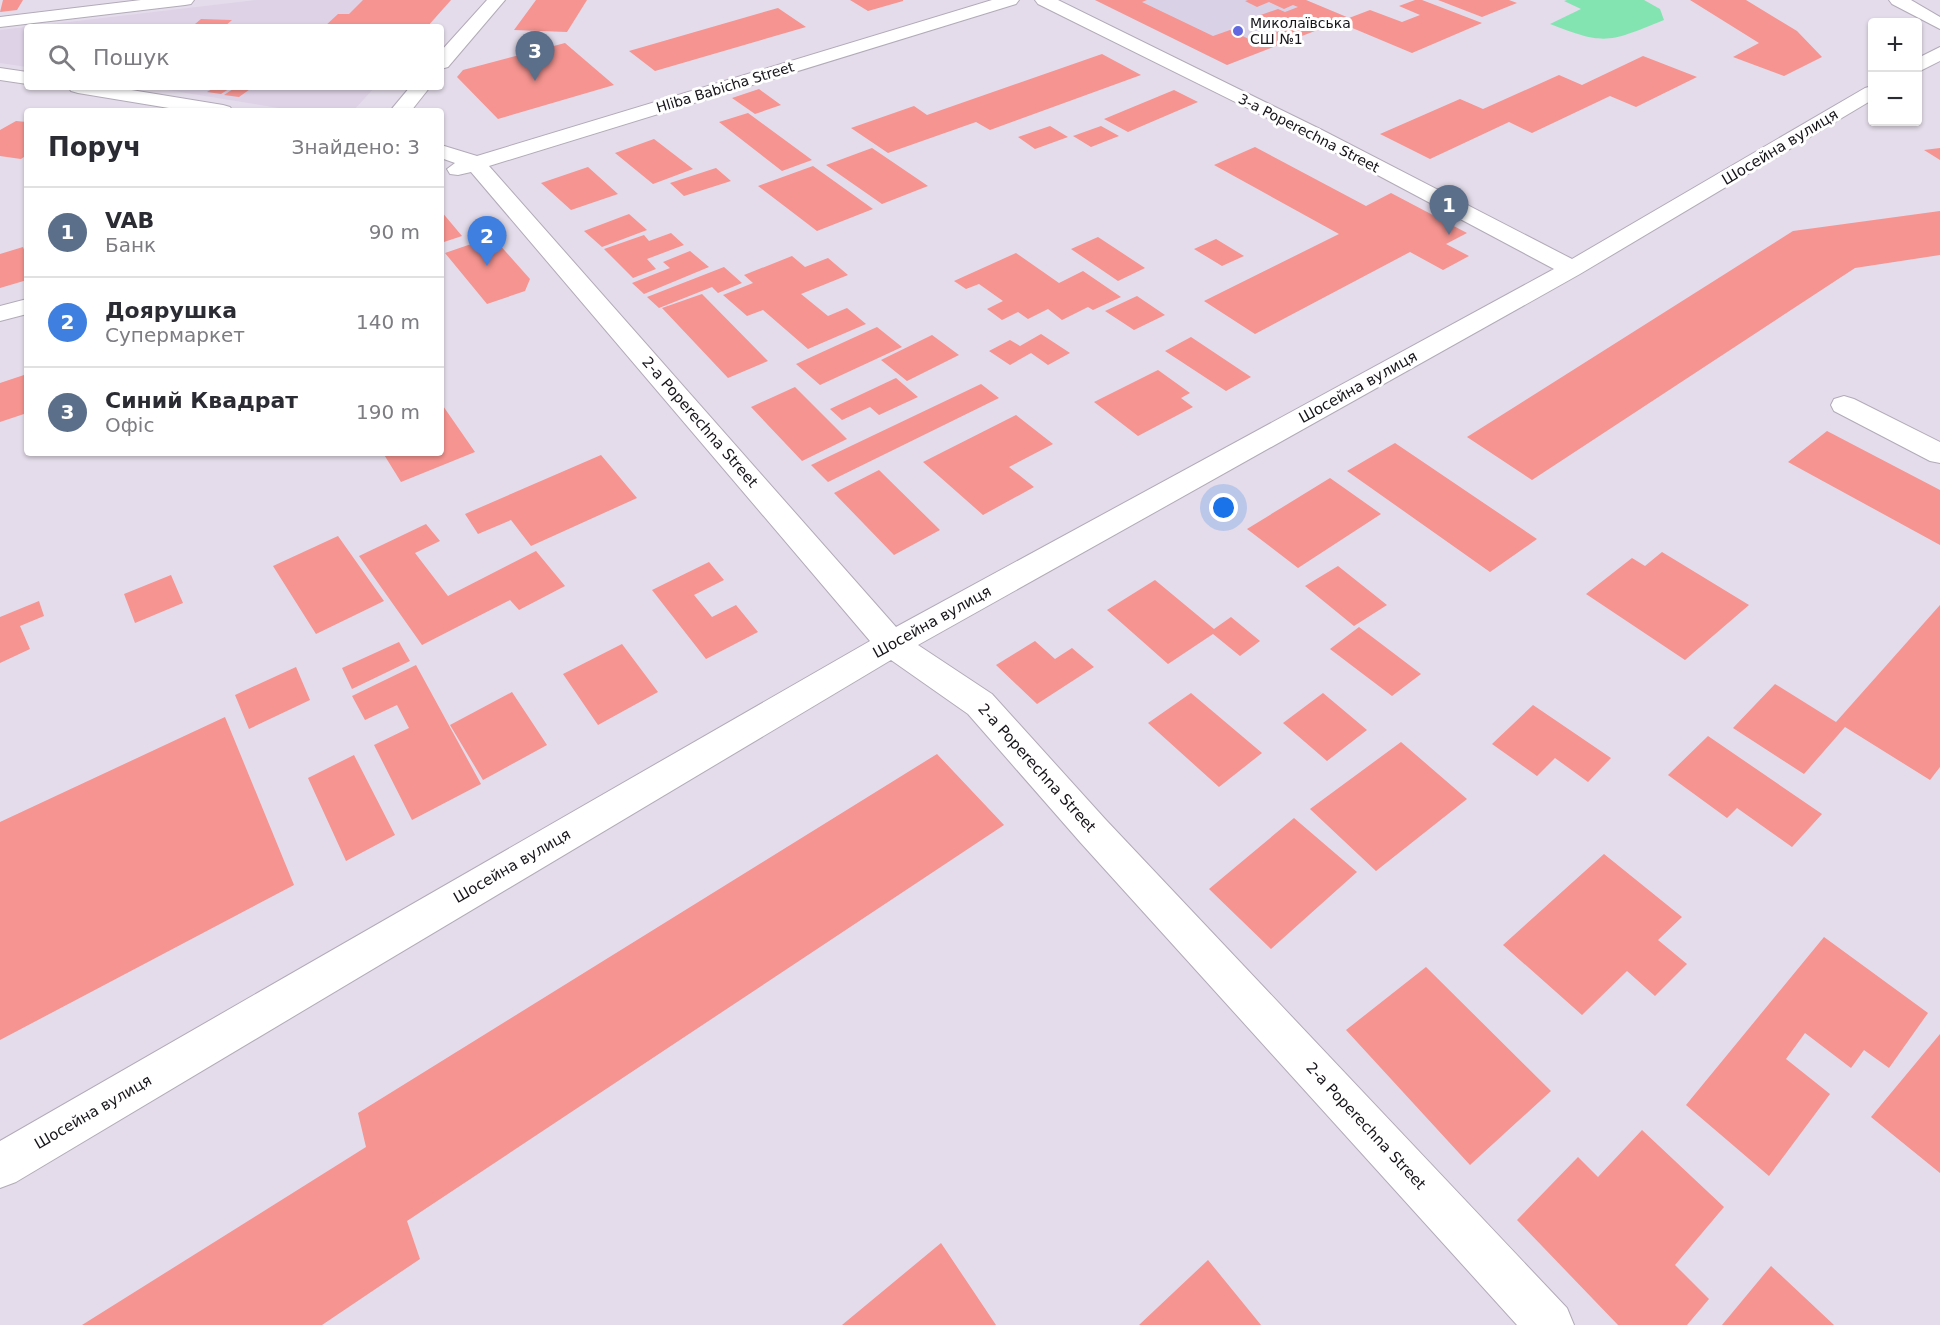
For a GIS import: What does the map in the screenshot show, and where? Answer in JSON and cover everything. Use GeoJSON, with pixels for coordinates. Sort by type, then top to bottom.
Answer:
{"type":"FeatureCollection","features":[{"type":"Feature","properties":{"kind":"street"},"geometry":{"type":"LineString","coordinates":[[0,22],[185,0]]}},
{"type":"Feature","properties":{"kind":"street"},"geometry":{"type":"LineString","coordinates":[[444,60],[496,0]]}},
{"type":"Feature","properties":{"kind":"street","name":"Hliba Babicha Street"},"geometry":{"type":"LineString","coordinates":[[444,173],[1010,0]]}},
{"type":"Feature","properties":{"kind":"street","name":"3-a Poperechna Street"},"geometry":{"type":"LineString","coordinates":[[1044,0],[1315,134],[1572,269]]}},
{"type":"Feature","properties":{"kind":"street"},"geometry":{"type":"LineString","coordinates":[[1898,0],[1940,24]]}},
{"type":"Feature","properties":{"kind":"street"},"geometry":{"type":"LineString","coordinates":[[1922,63],[1940,53]]}},
{"type":"Feature","properties":{"kind":"street"},"geometry":{"type":"LineString","coordinates":[[0,74],[24,78]]}},
{"type":"Feature","properties":{"kind":"street"},"geometry":{"type":"LineString","coordinates":[[96,90],[205,108]]}},
{"type":"Feature","properties":{"kind":"street"},"geometry":{"type":"LineString","coordinates":[[402,108],[418,90]]}},
{"type":"Feature","properties":{"kind":"street","name":"Шосейна вулиця"},"geometry":{"type":"LineString","coordinates":[[0,1166],[892,644],[1572,269],[1868,94]]}},
{"type":"Feature","properties":{"kind":"street","name":"2-a Poperechna Street"},"geometry":{"type":"LineString","coordinates":[[444,152],[475,163],[892,644],[980,704],[1093,831],[1550,1325]]}},
{"type":"Feature","properties":{"kind":"street"},"geometry":{"type":"LineString","coordinates":[[0,314],[24,307]]}},
{"type":"Feature","properties":{"kind":"street"},"geometry":{"type":"LineString","coordinates":[[1844,405],[1940,454]]}},
{"type":"Feature","properties":{"kind":"shaded area"},"geometry":{"type":"Polygon","coordinates":[[[256,0],[451,0],[430,24],[51,24],[256,0]]]}},
{"type":"Feature","properties":{"kind":"shaded area","name":"Миколаївська СШ №1"},"geometry":{"type":"Polygon","coordinates":[[[1095,0],[1306,0],[1349,18],[1227,65],[1095,0]]]}},
{"type":"Feature","properties":{"kind":"shaded area"},"geometry":{"type":"Polygon","coordinates":[[[24,27],[24,67],[0,63],[0,30],[24,27]]]}},
{"type":"Feature","properties":{"kind":"shaded area"},"geometry":{"type":"Polygon","coordinates":[[[168,90],[372,90],[356,108],[278,108],[168,90]]]}},
{"type":"Feature","properties":{"kind":"green space"},"geometry":{"type":"Polygon","coordinates":[[[1644,0],[1660,9],[1664,20],[1619,37],[1584,36],[1550,24],[1581,9],[1564,1],[1644,0]]]}},
{"type":"Feature","properties":{"kind":"building"},"geometry":{"type":"Polygon","coordinates":[[[3,0],[23,0],[17,10],[0,12],[3,0]]]}},
{"type":"Feature","properties":{"kind":"building"},"geometry":{"type":"Polygon","coordinates":[[[363,0],[451,0],[430,24],[327,24],[338,14],[349,14],[363,0]]]}},
{"type":"Feature","properties":{"kind":"building"},"geometry":{"type":"Polygon","coordinates":[[[536,0],[587,0],[567,32],[514,30],[536,0]]]}},
{"type":"Feature","properties":{"kind":"building"},"geometry":{"type":"Polygon","coordinates":[[[850,0],[903,0],[903,1],[868,11],[850,0]]]}},
{"type":"Feature","properties":{"kind":"building","name":"Миколаївська СШ №1"},"geometry":{"type":"Polygon","coordinates":[[[1095,0],[1147,0],[1142,2],[1213,36],[1230,30],[1253,41],[1304,22],[1295,18],[1274,26],[1255,17],[1278,9],[1285,12],[1298,7],[1293,5],[1284,9],[1269,2],[1257,7],[1245,1],[1248,0],[1306,0],[1349,18],[1370,10],[1402,22],[1420,15],[1399,6],[1422,0],[1482,23],[1412,53],[1338,22],[1227,65],[1095,0]]]}},
{"type":"Feature","properties":{"kind":"building"},"geometry":{"type":"Polygon","coordinates":[[[1438,0],[1509,0],[1517,3],[1482,17],[1438,0]]]}},
{"type":"Feature","properties":{"kind":"building"},"geometry":{"type":"Polygon","coordinates":[[[1690,0],[1746,0],[1797,31],[1822,57],[1784,76],[1733,57],[1759,43],[1690,0]]]}},
{"type":"Feature","properties":{"kind":"building"},"geometry":{"type":"Polygon","coordinates":[[[778,8],[806,27],[655,71],[629,51],[778,8]]]}},
{"type":"Feature","properties":{"kind":"building"},"geometry":{"type":"Polygon","coordinates":[[[201,19],[232,20],[227,24],[195,24],[201,19]]]}},
{"type":"Feature","properties":{"kind":"building"},"geometry":{"type":"Polygon","coordinates":[[[565,43],[614,85],[498,119],[457,77],[463,70],[565,43]]]}},
{"type":"Feature","properties":{"kind":"building"},"geometry":{"type":"Polygon","coordinates":[[[1102,54],[1141,75],[990,130],[976,122],[888,153],[851,128],[914,106],[927,115],[1102,54]]]}},
{"type":"Feature","properties":{"kind":"building"},"geometry":{"type":"Polygon","coordinates":[[[1643,56],[1697,77],[1636,107],[1610,96],[1532,133],[1509,122],[1430,159],[1380,134],[1460,99],[1483,109],[1559,75],[1582,85],[1643,56]]]}},
{"type":"Feature","properties":{"kind":"building"},"geometry":{"type":"Polygon","coordinates":[[[759,89],[781,105],[755,114],[732,98],[759,89]]]}},
{"type":"Feature","properties":{"kind":"building"},"geometry":{"type":"Polygon","coordinates":[[[210,90],[227,90],[221,94],[207,92],[210,90]]]}},
{"type":"Feature","properties":{"kind":"building"},"geometry":{"type":"Polygon","coordinates":[[[232,90],[249,90],[239,97],[224,95],[232,90]]]}},
{"type":"Feature","properties":{"kind":"building"},"geometry":{"type":"Polygon","coordinates":[[[1174,90],[1198,102],[1128,132],[1104,119],[1174,90]]]}},
{"type":"Feature","properties":{"kind":"building"},"geometry":{"type":"Polygon","coordinates":[[[748,113],[812,160],[782,171],[719,122],[748,113]]]}},
{"type":"Feature","properties":{"kind":"building"},"geometry":{"type":"Polygon","coordinates":[[[16,121],[24,122],[24,157],[21,159],[0,156],[0,130],[16,121]]]}},
{"type":"Feature","properties":{"kind":"building"},"geometry":{"type":"Polygon","coordinates":[[[1050,126],[1068,137],[1035,149],[1018,137],[1050,126]]]}},
{"type":"Feature","properties":{"kind":"building"},"geometry":{"type":"Polygon","coordinates":[[[1101,126],[1119,136],[1091,147],[1073,136],[1101,126]]]}},
{"type":"Feature","properties":{"kind":"building"},"geometry":{"type":"Polygon","coordinates":[[[654,139],[693,169],[653,184],[615,153],[654,139]]]}},
{"type":"Feature","properties":{"kind":"building"},"geometry":{"type":"Polygon","coordinates":[[[1255,147],[1366,206],[1391,193],[1467,233],[1446,244],[1469,256],[1443,270],[1410,252],[1255,334],[1204,301],[1339,234],[1214,165],[1255,147]]]}},
{"type":"Feature","properties":{"kind":"building"},"geometry":{"type":"Polygon","coordinates":[[[872,148],[928,186],[882,204],[826,165],[872,148]]]}},
{"type":"Feature","properties":{"kind":"building"},"geometry":{"type":"Polygon","coordinates":[[[1940,148],[1940,160],[1924,150],[1940,148]]]}},
{"type":"Feature","properties":{"kind":"building"},"geometry":{"type":"Polygon","coordinates":[[[813,166],[873,209],[817,231],[758,186],[813,166]]]}},
{"type":"Feature","properties":{"kind":"building"},"geometry":{"type":"Polygon","coordinates":[[[588,167],[618,194],[571,210],[541,183],[588,167]]]}},
{"type":"Feature","properties":{"kind":"building"},"geometry":{"type":"Polygon","coordinates":[[[716,168],[731,181],[684,196],[670,183],[716,168]]]}},
{"type":"Feature","properties":{"kind":"building"},"geometry":{"type":"Polygon","coordinates":[[[1940,211],[1940,255],[1855,268],[1532,480],[1467,437],[1793,231],[1940,211]]]}},
{"type":"Feature","properties":{"kind":"building"},"geometry":{"type":"Polygon","coordinates":[[[629,214],[647,230],[602,247],[584,231],[629,214]]]}},
{"type":"Feature","properties":{"kind":"building"},"geometry":{"type":"Polygon","coordinates":[[[444,215],[462,236],[444,242],[444,215]]]}},
{"type":"Feature","properties":{"kind":"building"},"geometry":{"type":"Polygon","coordinates":[[[671,233],[684,245],[647,259],[656,269],[633,278],[604,249],[644,235],[649,241],[671,233]]]}},
{"type":"Feature","properties":{"kind":"building"},"geometry":{"type":"Polygon","coordinates":[[[1098,237],[1145,268],[1118,281],[1071,249],[1098,237]]]}},
{"type":"Feature","properties":{"kind":"building"},"geometry":{"type":"Polygon","coordinates":[[[1216,239],[1244,256],[1222,266],[1194,249],[1216,239]]]}},
{"type":"Feature","properties":{"kind":"building"},"geometry":{"type":"Polygon","coordinates":[[[480,241],[498,243],[530,279],[525,291],[487,304],[445,253],[480,241]]]}},
{"type":"Feature","properties":{"kind":"building"},"geometry":{"type":"Polygon","coordinates":[[[23,247],[24,281],[0,288],[0,254],[23,247]]]}},
{"type":"Feature","properties":{"kind":"building"},"geometry":{"type":"Polygon","coordinates":[[[690,251],[709,267],[644,294],[632,283],[670,268],[663,262],[690,251]]]}},
{"type":"Feature","properties":{"kind":"building"},"geometry":{"type":"Polygon","coordinates":[[[1016,253],[1059,283],[1083,271],[1121,297],[1093,310],[1088,307],[1062,320],[1048,309],[1028,319],[1018,312],[1002,320],[987,309],[1003,301],[979,284],[966,289],[954,281],[1016,253]]]}},
{"type":"Feature","properties":{"kind":"building"},"geometry":{"type":"Polygon","coordinates":[[[792,256],[805,267],[828,258],[848,275],[801,294],[828,316],[847,308],[866,324],[808,349],[763,310],[747,316],[723,295],[753,283],[744,275],[792,256]]]}},
{"type":"Feature","properties":{"kind":"building"},"geometry":{"type":"Polygon","coordinates":[[[724,267],[742,283],[718,293],[712,287],[659,308],[647,297],[724,267]]]}},
{"type":"Feature","properties":{"kind":"building"},"geometry":{"type":"Polygon","coordinates":[[[702,294],[768,361],[728,378],[662,308],[702,294]]]}},
{"type":"Feature","properties":{"kind":"building"},"geometry":{"type":"Polygon","coordinates":[[[1137,296],[1165,315],[1134,330],[1105,311],[1137,296]]]}},
{"type":"Feature","properties":{"kind":"building"},"geometry":{"type":"Polygon","coordinates":[[[877,327],[902,347],[820,385],[796,364],[877,327]]]}},
{"type":"Feature","properties":{"kind":"building"},"geometry":{"type":"Polygon","coordinates":[[[1041,334],[1070,353],[1048,365],[1031,353],[1010,365],[989,351],[1010,340],[1020,346],[1041,334]]]}},
{"type":"Feature","properties":{"kind":"building"},"geometry":{"type":"Polygon","coordinates":[[[932,335],[959,355],[907,381],[881,360],[932,335]]]}},
{"type":"Feature","properties":{"kind":"building"},"geometry":{"type":"Polygon","coordinates":[[[1191,337],[1251,377],[1226,391],[1165,351],[1191,337]]]}},
{"type":"Feature","properties":{"kind":"building"},"geometry":{"type":"Polygon","coordinates":[[[1158,370],[1190,393],[1181,398],[1193,407],[1138,436],[1094,402],[1158,370]]]}},
{"type":"Feature","properties":{"kind":"building"},"geometry":{"type":"Polygon","coordinates":[[[24,375],[24,414],[0,422],[0,383],[24,375]]]}},
{"type":"Feature","properties":{"kind":"building"},"geometry":{"type":"Polygon","coordinates":[[[896,378],[918,397],[879,415],[870,407],[842,420],[830,409],[896,378]]]}},
{"type":"Feature","properties":{"kind":"building"},"geometry":{"type":"Polygon","coordinates":[[[981,384],[999,398],[828,482],[811,465],[981,384]]]}},
{"type":"Feature","properties":{"kind":"building"},"geometry":{"type":"Polygon","coordinates":[[[795,387],[847,439],[802,461],[751,407],[795,387]]]}},
{"type":"Feature","properties":{"kind":"building"},"geometry":{"type":"Polygon","coordinates":[[[444,407],[475,452],[401,482],[385,456],[444,456],[444,407]]]}},
{"type":"Feature","properties":{"kind":"building"},"geometry":{"type":"Polygon","coordinates":[[[1016,415],[1053,444],[1009,467],[1034,487],[983,515],[923,462],[1016,415]]]}},
{"type":"Feature","properties":{"kind":"building"},"geometry":{"type":"Polygon","coordinates":[[[1827,431],[1940,490],[1940,545],[1788,462],[1827,431]]]}},
{"type":"Feature","properties":{"kind":"building"},"geometry":{"type":"Polygon","coordinates":[[[1395,443],[1537,539],[1490,572],[1347,471],[1395,443]]]}},
{"type":"Feature","properties":{"kind":"building"},"geometry":{"type":"Polygon","coordinates":[[[601,455],[637,498],[531,546],[511,520],[478,534],[465,514],[601,455]]]}},
{"type":"Feature","properties":{"kind":"building"},"geometry":{"type":"Polygon","coordinates":[[[879,470],[940,530],[894,555],[834,493],[879,470]]]}},
{"type":"Feature","properties":{"kind":"building"},"geometry":{"type":"Polygon","coordinates":[[[1330,478],[1381,514],[1298,568],[1247,529],[1330,478]]]}},
{"type":"Feature","properties":{"kind":"building"},"geometry":{"type":"Polygon","coordinates":[[[426,524],[440,541],[415,553],[448,596],[536,551],[565,586],[519,610],[510,600],[422,645],[359,556],[426,524]]]}},
{"type":"Feature","properties":{"kind":"building"},"geometry":{"type":"Polygon","coordinates":[[[338,536],[384,601],[316,634],[273,566],[338,536]]]}},
{"type":"Feature","properties":{"kind":"building"},"geometry":{"type":"Polygon","coordinates":[[[1662,552],[1749,605],[1685,660],[1586,594],[1632,558],[1645,566],[1662,552]]]}},
{"type":"Feature","properties":{"kind":"building"},"geometry":{"type":"Polygon","coordinates":[[[709,562],[724,580],[694,595],[712,617],[736,605],[758,632],[706,659],[652,590],[709,562]]]}},
{"type":"Feature","properties":{"kind":"building"},"geometry":{"type":"Polygon","coordinates":[[[1338,566],[1387,605],[1354,626],[1305,586],[1338,566]]]}},
{"type":"Feature","properties":{"kind":"building"},"geometry":{"type":"Polygon","coordinates":[[[171,575],[183,603],[135,623],[124,594],[171,575]]]}},
{"type":"Feature","properties":{"kind":"building"},"geometry":{"type":"Polygon","coordinates":[[[1155,580],[1214,629],[1231,617],[1260,641],[1240,656],[1213,634],[1168,664],[1107,610],[1155,580]]]}},
{"type":"Feature","properties":{"kind":"building"},"geometry":{"type":"Polygon","coordinates":[[[39,601],[44,616],[20,626],[30,649],[0,663],[0,617],[39,601]]]}},
{"type":"Feature","properties":{"kind":"building"},"geometry":{"type":"Polygon","coordinates":[[[1940,605],[1940,767],[1930,780],[1845,727],[1804,774],[1733,728],[1775,684],[1836,722],[1940,605]]]}},
{"type":"Feature","properties":{"kind":"building"},"geometry":{"type":"Polygon","coordinates":[[[1359,627],[1421,674],[1392,696],[1330,649],[1359,627]]]}},
{"type":"Feature","properties":{"kind":"building"},"geometry":{"type":"Polygon","coordinates":[[[1035,641],[1055,659],[1072,648],[1094,667],[1037,704],[996,665],[1035,641]]]}},
{"type":"Feature","properties":{"kind":"building"},"geometry":{"type":"Polygon","coordinates":[[[399,642],[410,661],[352,689],[342,668],[399,642]]]}},
{"type":"Feature","properties":{"kind":"building"},"geometry":{"type":"Polygon","coordinates":[[[622,644],[658,692],[598,725],[563,674],[622,644]]]}},
{"type":"Feature","properties":{"kind":"building"},"geometry":{"type":"Polygon","coordinates":[[[416,665],[481,784],[412,820],[374,745],[409,728],[397,705],[365,720],[352,696],[416,665]]]}},
{"type":"Feature","properties":{"kind":"building"},"geometry":{"type":"Polygon","coordinates":[[[296,667],[310,700],[249,729],[235,695],[296,667]]]}},
{"type":"Feature","properties":{"kind":"building"},"geometry":{"type":"Polygon","coordinates":[[[512,692],[547,745],[483,780],[450,725],[512,692]]]}},
{"type":"Feature","properties":{"kind":"building"},"geometry":{"type":"Polygon","coordinates":[[[1191,693],[1262,753],[1219,787],[1148,723],[1191,693]]]}},
{"type":"Feature","properties":{"kind":"building"},"geometry":{"type":"Polygon","coordinates":[[[1323,693],[1367,730],[1327,761],[1283,723],[1323,693]]]}},
{"type":"Feature","properties":{"kind":"building"},"geometry":{"type":"Polygon","coordinates":[[[1533,705],[1611,758],[1588,782],[1555,758],[1537,776],[1492,744],[1533,705]]]}},
{"type":"Feature","properties":{"kind":"building"},"geometry":{"type":"Polygon","coordinates":[[[225,717],[294,885],[0,1040],[0,822],[225,717]]]}},
{"type":"Feature","properties":{"kind":"building"},"geometry":{"type":"Polygon","coordinates":[[[1708,736],[1822,814],[1792,847],[1737,808],[1727,818],[1668,775],[1708,736]]]}},
{"type":"Feature","properties":{"kind":"building"},"geometry":{"type":"Polygon","coordinates":[[[1401,742],[1467,799],[1376,871],[1310,809],[1401,742]]]}},
{"type":"Feature","properties":{"kind":"building"},"geometry":{"type":"Polygon","coordinates":[[[937,754],[1004,825],[407,1221],[420,1259],[322,1325],[82,1325],[366,1147],[358,1113],[937,754]]]}},
{"type":"Feature","properties":{"kind":"building"},"geometry":{"type":"Polygon","coordinates":[[[354,755],[395,835],[346,861],[308,778],[354,755]]]}},
{"type":"Feature","properties":{"kind":"building"},"geometry":{"type":"Polygon","coordinates":[[[1294,818],[1357,872],[1271,949],[1209,889],[1294,818]]]}},
{"type":"Feature","properties":{"kind":"building"},"geometry":{"type":"Polygon","coordinates":[[[1604,854],[1682,917],[1658,940],[1687,964],[1655,996],[1627,971],[1582,1015],[1503,945],[1604,854]]]}},
{"type":"Feature","properties":{"kind":"building"},"geometry":{"type":"Polygon","coordinates":[[[1824,937],[1928,1013],[1889,1068],[1864,1050],[1851,1068],[1805,1033],[1786,1059],[1830,1094],[1769,1176],[1686,1105],[1824,937]]]}},
{"type":"Feature","properties":{"kind":"building"},"geometry":{"type":"Polygon","coordinates":[[[1426,967],[1551,1091],[1470,1165],[1346,1030],[1426,967]]]}},
{"type":"Feature","properties":{"kind":"building"},"geometry":{"type":"Polygon","coordinates":[[[1940,1034],[1940,1173],[1871,1117],[1940,1034]]]}},
{"type":"Feature","properties":{"kind":"building"},"geometry":{"type":"Polygon","coordinates":[[[1642,1130],[1724,1207],[1675,1265],[1709,1299],[1687,1325],[1618,1325],[1517,1220],[1578,1157],[1598,1177],[1642,1130]]]}},
{"type":"Feature","properties":{"kind":"building"},"geometry":{"type":"Polygon","coordinates":[[[941,1243],[996,1325],[842,1325],[941,1243]]]}},
{"type":"Feature","properties":{"kind":"building"},"geometry":{"type":"Polygon","coordinates":[[[1208,1260],[1261,1325],[1139,1325],[1208,1260]]]}},
{"type":"Feature","properties":{"kind":"building"},"geometry":{"type":"Polygon","coordinates":[[[1771,1266],[1834,1325],[1722,1325],[1771,1266]]]}},
{"type":"Feature","properties":{"kind":"place","name":"Миколаївська СШ №1"},"geometry":{"type":"Point","coordinates":[1238,31]}},
{"type":"Feature","properties":{"kind":"place","name":"Синий Квадрат"},"geometry":{"type":"Point","coordinates":[535,81]}},
{"type":"Feature","properties":{"kind":"place","name":"VAB"},"geometry":{"type":"Point","coordinates":[1449,235]}},
{"type":"Feature","properties":{"kind":"place","name":"Доярушка"},"geometry":{"type":"Point","coordinates":[487,266]}}]}
